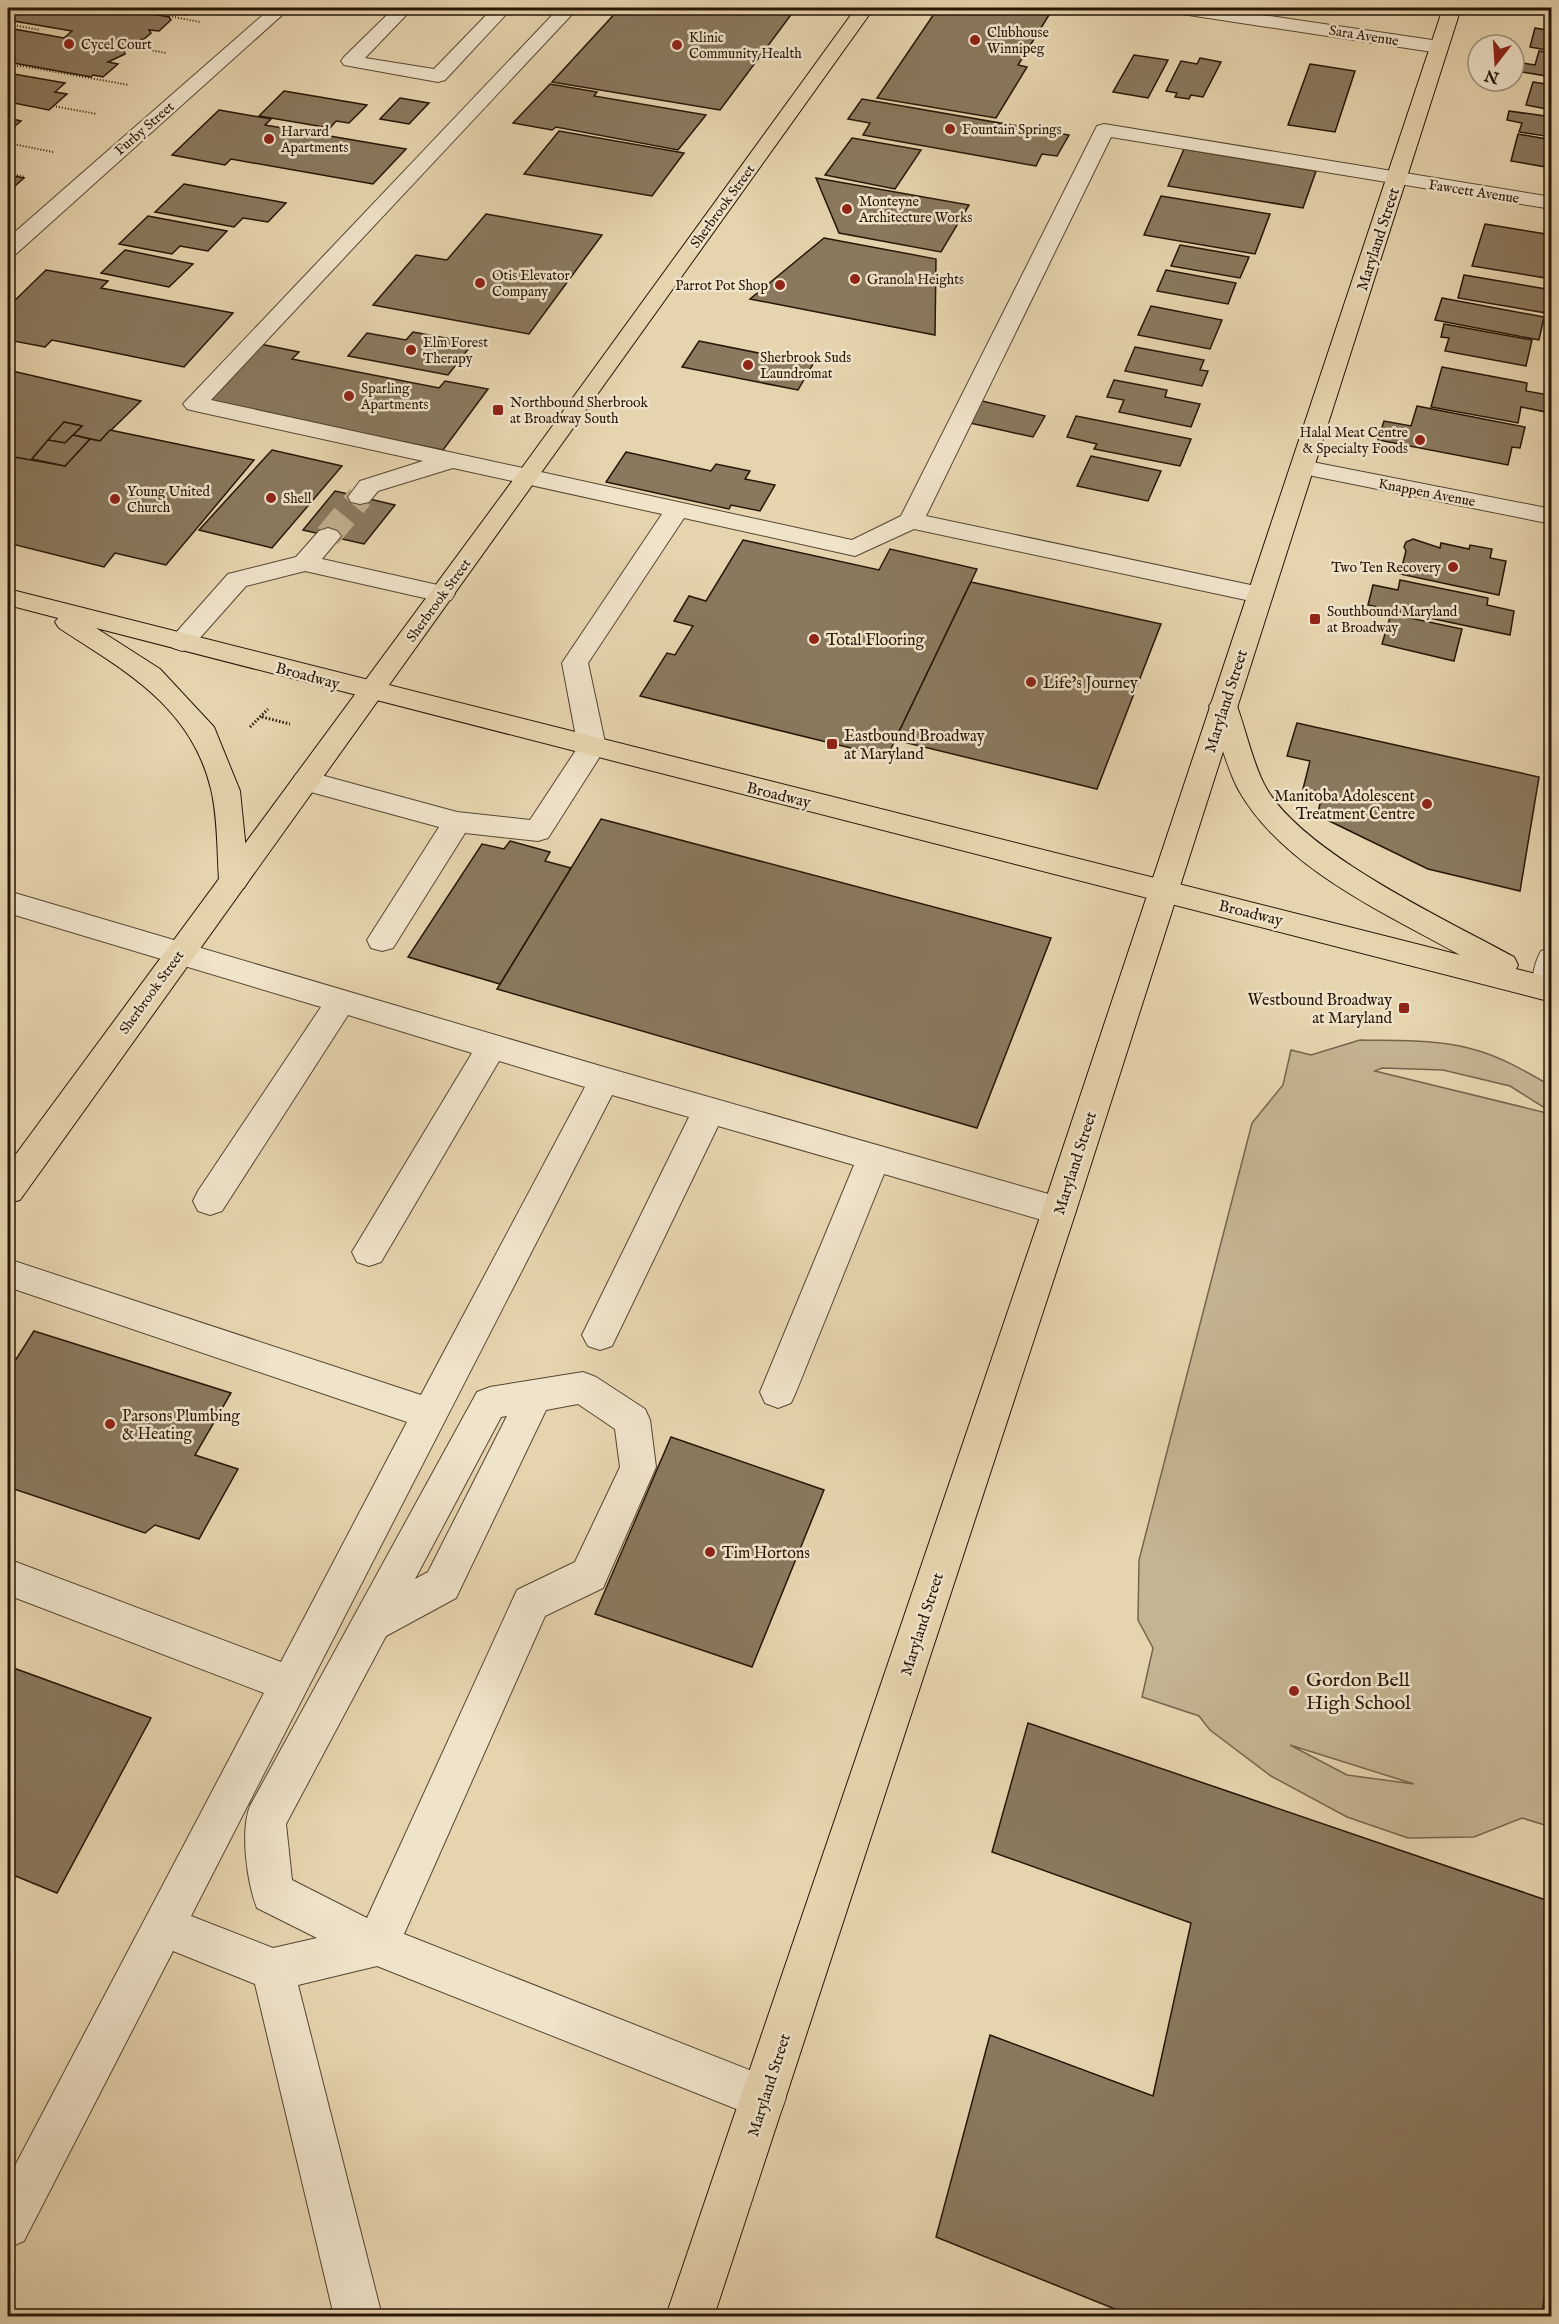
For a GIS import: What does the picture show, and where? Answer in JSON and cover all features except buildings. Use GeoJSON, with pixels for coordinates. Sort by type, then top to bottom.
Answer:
{"type":"FeatureCollection","features":[{"type":"Feature","properties":{"kind":"main road","name":"Sherbrook Street"},"geometry":{"type":"LineString","coordinates":[[8,1190],[528,477],[864,8]]}},
{"type":"Feature","properties":{"kind":"main road","name":"Maryland Street"},"geometry":{"type":"LineString","coordinates":[[690,2316],[1059,1211],[1452,8]]}},
{"type":"Feature","properties":{"kind":"main road","name":"Broadway"},"geometry":{"type":"LineString","coordinates":[[8,597],[371,691],[1163,890],[1550,979]]}},
{"type":"Feature","properties":{"kind":"main road"},"geometry":{"type":"LineString","coordinates":[[44,606],[151,675],[200,728],[220,771],[226,791],[234,880]]}},
{"type":"Feature","properties":{"kind":"main road"},"geometry":{"type":"LineString","coordinates":[[1223,706],[1251,786],[1266,810],[1288,831],[1360,886],[1550,979]]}},
{"type":"Feature","properties":{"kind":"street","name":"Furby Street"},"geometry":{"type":"LineString","coordinates":[[8,249],[281,8]]}},
{"type":"Feature","properties":{"kind":"street"},"geometry":{"type":"LineString","coordinates":[[404,8],[351,61],[438,76],[503,8]]}},
{"type":"Feature","properties":{"kind":"street"},"geometry":{"type":"LineString","coordinates":[[569,8],[195,404],[855,548],[911,521],[1260,595]]}},
{"type":"Feature","properties":{"kind":"street","name":"Sara Avenue"},"geometry":{"type":"LineString","coordinates":[[1182,8],[1439,47]]}},
{"type":"Feature","properties":{"kind":"street"},"geometry":{"type":"LineString","coordinates":[[464,48],[522,58]]}},
{"type":"Feature","properties":{"kind":"street","name":"Fawcett Avenue"},"geometry":{"type":"LineString","coordinates":[[911,521],[1104,130],[1551,203]]}},
{"type":"Feature","properties":{"kind":"street"},"geometry":{"type":"LineString","coordinates":[[360,497],[369,486],[451,461]]}},
{"type":"Feature","properties":{"kind":"street","name":"Knappen Avenue"},"geometry":{"type":"LineString","coordinates":[[1302,467],[1551,517]]}},
{"type":"Feature","properties":{"kind":"street"},"geometry":{"type":"LineString","coordinates":[[306,781],[457,822],[538,831],[592,747],[576,663],[677,510]]}},
{"type":"Feature","properties":{"kind":"street"},"geometry":{"type":"LineString","coordinates":[[305,563],[328,536]]}},
{"type":"Feature","properties":{"kind":"street"},"geometry":{"type":"LineString","coordinates":[[182,642],[237,580],[305,563],[442,594]]}},
{"type":"Feature","properties":{"kind":"street"},"geometry":{"type":"LineString","coordinates":[[382,940],[457,822]]}},
{"type":"Feature","properties":{"kind":"street"},"geometry":{"type":"LineString","coordinates":[[8,902],[604,1080],[1059,1211]]}},
{"type":"Feature","properties":{"kind":"street"},"geometry":{"type":"LineString","coordinates":[[210,1201],[341,1001]]}},
{"type":"Feature","properties":{"kind":"street"},"geometry":{"type":"LineString","coordinates":[[369,1252],[492,1046]]}},
{"type":"Feature","properties":{"kind":"street"},"geometry":{"type":"LineString","coordinates":[[8,2225],[604,1080]]}},
{"type":"Feature","properties":{"kind":"street"},"geometry":{"type":"LineString","coordinates":[[600,1335],[709,1110]]}},
{"type":"Feature","properties":{"kind":"street"},"geometry":{"type":"LineString","coordinates":[[778,1392],[874,1158]]}},
{"type":"Feature","properties":{"kind":"street"},"geometry":{"type":"LineString","coordinates":[[8,1273],[430,1414]]}},
{"type":"Feature","properties":{"kind":"street"},"geometry":{"type":"LineString","coordinates":[[377,1946],[531,1603],[589,1575],[638,1467],[632,1420],[583,1388],[490,1403],[265,1821],[272,1893],[377,1946],[764,2098]]}},
{"type":"Feature","properties":{"kind":"street"},"geometry":{"type":"LineString","coordinates":[[8,1577],[289,1684]]}},
{"type":"Feature","properties":{"kind":"street"},"geometry":{"type":"LineString","coordinates":[[164,1926],[273,1970],[377,1946]]}},
{"type":"Feature","properties":{"kind":"street"},"geometry":{"type":"LineString","coordinates":[[273,1970],[358,2316]]}},
{"type":"Feature","properties":{"kind":"path"},"geometry":{"type":"LineString","coordinates":[[169,16],[210,23]]}},
{"type":"Feature","properties":{"kind":"path"},"geometry":{"type":"LineString","coordinates":[[8,24],[40,30]]}},
{"type":"Feature","properties":{"kind":"path"},"geometry":{"type":"LineString","coordinates":[[129,46],[174,54]]}},
{"type":"Feature","properties":{"kind":"path"},"geometry":{"type":"LineString","coordinates":[[8,67],[22,66],[135,87]]}},
{"type":"Feature","properties":{"kind":"path"},"geometry":{"type":"LineString","coordinates":[[53,106],[102,115]]}},
{"type":"Feature","properties":{"kind":"path"},"geometry":{"type":"LineString","coordinates":[[8,143],[57,153]]}},
{"type":"Feature","properties":{"kind":"path"},"geometry":{"type":"LineString","coordinates":[[8,173],[28,177]]}},
{"type":"Feature","properties":{"kind":"path"},"geometry":{"type":"LineString","coordinates":[[8,296],[16,298]]}},
{"type":"Feature","properties":{"kind":"path"},"geometry":{"type":"LineString","coordinates":[[270,707],[262,717],[298,726]]}},
{"type":"Feature","properties":{"kind":"shaded area"},"geometry":{"type":"Polygon","coordinates":[[[1360,1040],[1445,1044],[1493,1056],[1551,1086],[1551,1112],[1510,1086],[1443,1070],[1382,1068],[1375,1071],[1551,1114],[1551,1827],[1522,1818],[1474,1837],[1408,1838],[1347,1817],[1271,1776],[1210,1730],[1199,1716],[1142,1697],[1153,1648],[1138,1620],[1139,1560],[1252,1123],[1283,1085],[1291,1050],[1311,1055],[1360,1040]],[[1290,1745],[1347,1775],[1414,1784],[1290,1745]]]}},
{"type":"Feature","properties":{"kind":"tunnel"},"geometry":{"type":"LineString","coordinates":[[328,536],[360,497]]}},
{"type":"Feature","properties":{"kind":"place","name":"Clubhouse Winnipeg"},"geometry":{"type":"Point","coordinates":[975,40]}},
{"type":"Feature","properties":{"kind":"place","name":"Cycel Court"},"geometry":{"type":"Point","coordinates":[69,44]}},
{"type":"Feature","properties":{"kind":"place","name":"Klinic Community Health"},"geometry":{"type":"Point","coordinates":[677,45]}},
{"type":"Feature","properties":{"kind":"place","name":"Fountain Springs"},"geometry":{"type":"Point","coordinates":[950,129]}},
{"type":"Feature","properties":{"kind":"place","name":"Harvard Apartments"},"geometry":{"type":"Point","coordinates":[269,139]}},
{"type":"Feature","properties":{"kind":"place","name":"Monteyne Architecture Works"},"geometry":{"type":"Point","coordinates":[847,209]}},
{"type":"Feature","properties":{"kind":"place","name":"Granola Heights"},"geometry":{"type":"Point","coordinates":[855,279]}},
{"type":"Feature","properties":{"kind":"place","name":"Otis Elevator Company"},"geometry":{"type":"Point","coordinates":[480,283]}},
{"type":"Feature","properties":{"kind":"place","name":"Parrot Pot Shop"},"geometry":{"type":"Point","coordinates":[780,285]}},
{"type":"Feature","properties":{"kind":"place","name":"Elm Forest Therapy"},"geometry":{"type":"Point","coordinates":[411,350]}},
{"type":"Feature","properties":{"kind":"place","name":"Sherbrook Suds Laundromat"},"geometry":{"type":"Point","coordinates":[748,365]}},
{"type":"Feature","properties":{"kind":"place","name":"Sparling Apartments"},"geometry":{"type":"Point","coordinates":[349,396]}},
{"type":"Feature","properties":{"kind":"place","name":"Northbound Sherbrook at Broadway South"},"geometry":{"type":"Point","coordinates":[498,410]}},
{"type":"Feature","properties":{"kind":"place","name":"Halal Meat Centre & Specialty Foods"},"geometry":{"type":"Point","coordinates":[1420,440]}},
{"type":"Feature","properties":{"kind":"place","name":"Shell"},"geometry":{"type":"Point","coordinates":[271,498]}},
{"type":"Feature","properties":{"kind":"place","name":"Young United Church"},"geometry":{"type":"Point","coordinates":[115,499]}},
{"type":"Feature","properties":{"kind":"place","name":"Two Ten Recovery"},"geometry":{"type":"Point","coordinates":[1453,567]}},
{"type":"Feature","properties":{"kind":"place","name":"Southbound Maryland at Broadway"},"geometry":{"type":"Point","coordinates":[1315,619]}},
{"type":"Feature","properties":{"kind":"place","name":"Total Flooring"},"geometry":{"type":"Point","coordinates":[814,639]}},
{"type":"Feature","properties":{"kind":"place","name":"Life’s Journey"},"geometry":{"type":"Point","coordinates":[1031,682]}},
{"type":"Feature","properties":{"kind":"place","name":"Eastbound Broadway at Maryland"},"geometry":{"type":"Point","coordinates":[832,744]}},
{"type":"Feature","properties":{"kind":"place","name":"Manitoba Adolescent Treatment Centre"},"geometry":{"type":"Point","coordinates":[1427,804]}},
{"type":"Feature","properties":{"kind":"place","name":"Westbound Broadway at Maryland"},"geometry":{"type":"Point","coordinates":[1404,1008]}},
{"type":"Feature","properties":{"kind":"place","name":"Parsons Plumbing & Heating"},"geometry":{"type":"Point","coordinates":[110,1424]}},
{"type":"Feature","properties":{"kind":"place","name":"Tim Hortons"},"geometry":{"type":"Point","coordinates":[710,1552]}},
{"type":"Feature","properties":{"kind":"place","name":"Gordon Bell High School"},"geometry":{"type":"Point","coordinates":[1294,1691]}}]}
